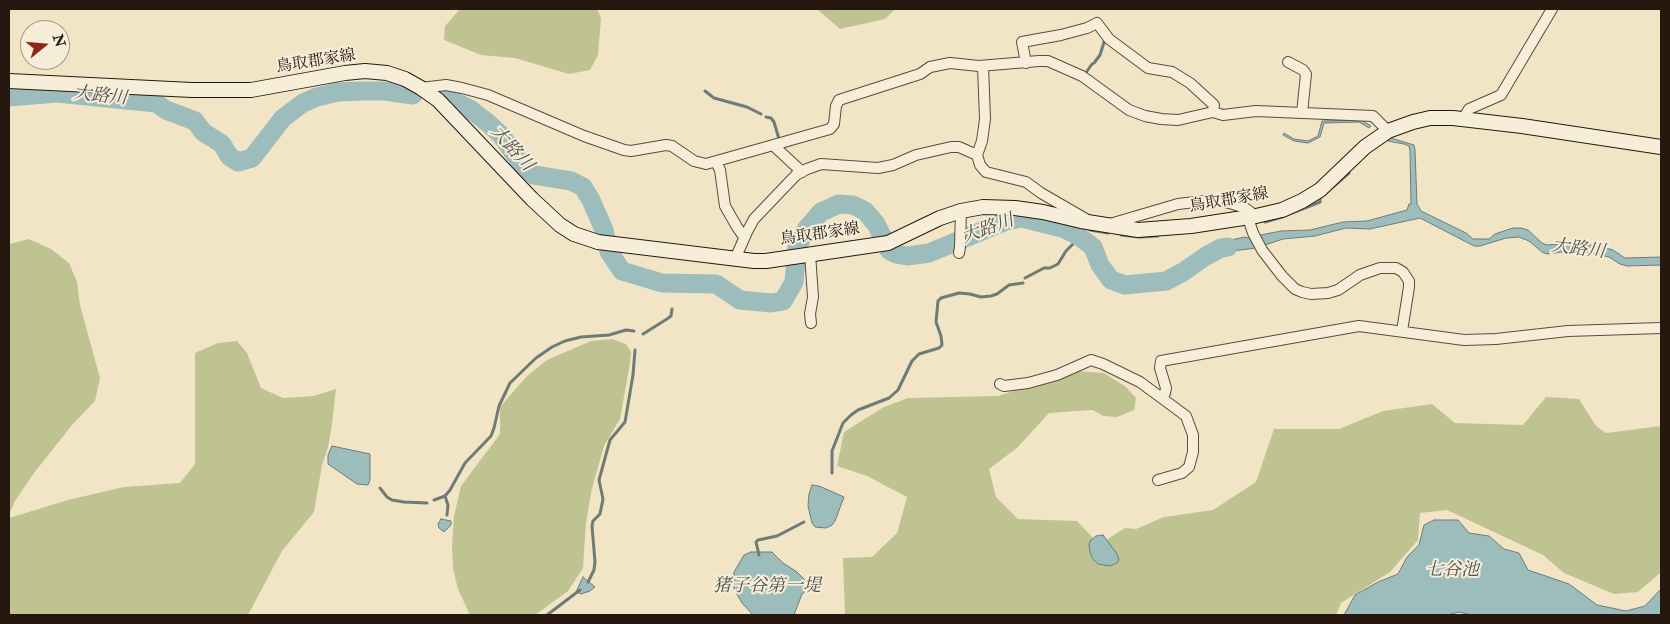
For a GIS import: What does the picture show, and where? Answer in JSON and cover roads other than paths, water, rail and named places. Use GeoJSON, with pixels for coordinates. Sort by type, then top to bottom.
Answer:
{"type":"FeatureCollection","features":[{"type":"Feature","properties":{"kind":"main road","name":"鳥取郡家線"},"geometry":{"type":"LineString","coordinates":[[9,81],[192,90],[251,90],[345,73],[387,73],[406,80],[438,100],[532,199],[560,225],[574,234],[605,243],[766,261],[883,244],[940,218],[961,211],[983,207],[1015,208],[1042,212],[1138,230],[1191,226],[1252,217],[1282,210],[1302,201],[1320,190],[1365,147],[1388,131],[1430,118],[1463,119],[1661,147]]}},
{"type":"Feature","properties":{"kind":"street"},"geometry":{"type":"LineString","coordinates":[[1463,119],[1469,108],[1501,95],[1552,9]]}},
{"type":"Feature","properties":{"kind":"street"},"geometry":{"type":"LineString","coordinates":[[1026,62],[1022,42],[1060,35],[1097,23],[1109,38],[1148,68],[1172,72],[1190,83],[1214,105],[1212,112]]}},
{"type":"Feature","properties":{"kind":"street"},"geometry":{"type":"LineString","coordinates":[[421,88],[446,85],[488,95],[584,136],[624,150],[631,151],[666,145],[672,146],[694,161],[706,164],[830,129],[834,124],[836,106],[839,100],[920,74],[930,67],[950,64],[983,66],[1048,62],[1082,76],[1129,110],[1161,119],[1178,120],[1212,112],[1223,115],[1256,112],[1373,116],[1388,131]]}},
{"type":"Feature","properties":{"kind":"street"},"geometry":{"type":"LineString","coordinates":[[1288,62],[1303,70],[1306,74],[1302,113]]}},
{"type":"Feature","properties":{"kind":"street"},"geometry":{"type":"LineString","coordinates":[[983,66],[985,120],[982,141],[977,155],[980,165],[986,172],[1026,182],[1041,193],[1100,224],[1178,204],[1212,200],[1245,208],[1252,217],[1253,233],[1262,250],[1282,276],[1295,289],[1302,292],[1310,294],[1328,293],[1338,290],[1360,275],[1380,268],[1396,268],[1403,272],[1409,281],[1409,287],[1402,331]]}},
{"type":"Feature","properties":{"kind":"street"},"geometry":{"type":"LineString","coordinates":[[773,145],[802,172]]}},
{"type":"Feature","properties":{"kind":"street"},"geometry":{"type":"LineString","coordinates":[[736,259],[744,237],[754,219],[796,175],[802,172],[821,164],[878,168],[893,166],[934,150],[951,147],[959,147],[977,155]]}},
{"type":"Feature","properties":{"kind":"street"},"geometry":{"type":"LineString","coordinates":[[716,162],[720,170],[725,206],[744,237]]}},
{"type":"Feature","properties":{"kind":"street"},"geometry":{"type":"LineString","coordinates":[[959,253],[961,211]]}},
{"type":"Feature","properties":{"kind":"street"},"geometry":{"type":"LineString","coordinates":[[802,255],[813,297],[810,314],[811,323]]}},
{"type":"Feature","properties":{"kind":"street"},"geometry":{"type":"LineString","coordinates":[[1162,398],[1166,388],[1160,363],[1166,359],[1359,326],[1464,340],[1496,339],[1568,331],[1661,328]]}},
{"type":"Feature","properties":{"kind":"street"},"geometry":{"type":"LineString","coordinates":[[1000,384],[1004,386],[1028,383],[1057,375],[1091,360],[1140,382],[1186,416],[1193,435],[1193,452],[1189,467],[1182,473],[1158,480]]}},
{"type":"Feature","properties":{"kind":"water"},"geometry":{"type":"Polygon","coordinates":[[[1361,120],[1371,126],[1369,128],[1359,122],[1324,123],[1320,137],[1308,143],[1294,141],[1283,135],[1284,133],[1294,139],[1308,141],[1318,136],[1322,121],[1361,120]]]}},
{"type":"Feature","properties":{"kind":"water"},"geometry":{"type":"Polygon","coordinates":[[[1391,138],[1414,145],[1417,204],[1421,211],[1466,233],[1473,239],[1489,239],[1495,234],[1513,228],[1521,228],[1528,230],[1542,243],[1547,245],[1570,243],[1599,246],[1613,250],[1625,258],[1661,257],[1661,265],[1627,266],[1609,257],[1587,252],[1570,251],[1547,254],[1529,241],[1519,237],[1506,238],[1474,246],[1420,218],[1370,229],[1346,228],[1315,236],[1283,239],[1256,248],[1217,253],[1207,259],[1201,255],[1215,245],[1226,241],[1245,237],[1251,239],[1256,236],[1281,231],[1310,230],[1343,222],[1367,221],[1407,210],[1409,204],[1411,204],[1409,146],[1388,141],[1391,138]]]}},
{"type":"Feature","properties":{"kind":"water"},"geometry":{"type":"Polygon","coordinates":[[[332,446],[370,454],[370,480],[368,485],[357,484],[328,464],[328,455],[332,446]]]}},
{"type":"Feature","properties":{"kind":"water"},"geometry":{"type":"Polygon","coordinates":[[[812,485],[819,486],[844,497],[835,521],[826,528],[815,527],[812,523],[808,506],[812,485]]]}},
{"type":"Feature","properties":{"kind":"water"},"geometry":{"type":"Polygon","coordinates":[[[441,519],[451,521],[451,525],[444,532],[439,528],[438,524],[441,519]]]}},
{"type":"Feature","properties":{"kind":"water","name":"七谷池"},"geometry":{"type":"Polygon","coordinates":[[[1434,520],[1458,520],[1469,533],[1489,536],[1504,549],[1519,553],[1528,570],[1569,584],[1597,605],[1626,611],[1645,606],[1661,589],[1661,615],[1472,615],[1459,612],[1448,615],[1344,615],[1355,595],[1378,582],[1398,574],[1407,557],[1419,545],[1424,525],[1434,520]]]}},
{"type":"Feature","properties":{"kind":"water"},"geometry":{"type":"Polygon","coordinates":[[[1103,535],[1117,554],[1119,560],[1110,566],[1098,564],[1092,558],[1090,552],[1090,541],[1096,536],[1103,535]]]}},
{"type":"Feature","properties":{"kind":"water","name":"猪子谷第一堤"},"geometry":{"type":"Polygon","coordinates":[[[751,552],[772,552],[805,580],[806,591],[802,594],[794,615],[753,615],[742,603],[734,589],[734,572],[744,555],[751,552]]]}},
{"type":"Feature","properties":{"kind":"water"},"geometry":{"type":"Polygon","coordinates":[[[583,577],[595,587],[581,594],[576,592],[583,577]]]}},
{"type":"Feature","properties":{"kind":"waterway"},"geometry":{"type":"LineString","coordinates":[[1085,74],[1100,55],[1105,39]]}},
{"type":"Feature","properties":{"kind":"waterway","name":"大路川"},"geometry":{"type":"LineString","coordinates":[[9,97],[57,93],[156,103],[166,110],[195,121],[203,132],[222,144],[229,156],[238,162],[252,158],[283,118],[303,103],[317,97],[338,92],[360,91],[385,91],[413,95]]}},
{"type":"Feature","properties":{"kind":"waterway"},"geometry":{"type":"LineString","coordinates":[[705,91],[714,98],[747,107],[761,114]]}},
{"type":"Feature","properties":{"kind":"waterway","name":"大路川"},"geometry":{"type":"LineString","coordinates":[[445,97],[470,109],[488,123],[501,135],[525,169],[534,175],[571,181],[583,187],[604,230],[609,252],[622,271],[662,283],[716,284],[740,300],[771,303],[783,301],[794,282],[797,247],[807,228],[821,212],[839,204],[853,205],[865,211],[876,224],[889,250],[896,254],[907,256],[929,253],[1006,221],[1022,218],[1062,228],[1077,235],[1093,247],[1100,265],[1111,280],[1125,285],[1166,281],[1206,256],[1221,248],[1228,247]]}},
{"type":"Feature","properties":{"kind":"waterway"},"geometry":{"type":"LineString","coordinates":[[766,117],[771,118],[774,122],[779,139]]}},
{"type":"Feature","properties":{"kind":"waterway"},"geometry":{"type":"LineString","coordinates":[[1265,222],[1320,202],[1320,198],[1349,173]]}},
{"type":"Feature","properties":{"kind":"waterway"},"geometry":{"type":"LineString","coordinates":[[1090,230],[1108,233]]}},
{"type":"Feature","properties":{"kind":"waterway"},"geometry":{"type":"LineString","coordinates":[[1121,235],[1158,236]]}},
{"type":"Feature","properties":{"kind":"waterway"},"geometry":{"type":"LineString","coordinates":[[1025,278],[1044,268],[1050,268],[1058,264],[1066,251],[1076,241]]}},
{"type":"Feature","properties":{"kind":"waterway"},"geometry":{"type":"LineString","coordinates":[[832,473],[832,451],[843,423],[858,410],[889,398],[898,390],[912,361],[919,354],[939,348],[942,345],[936,322],[938,301],[941,298],[959,293],[981,297],[991,296],[1009,285],[1023,283]]}},
{"type":"Feature","properties":{"kind":"waterway"},"geometry":{"type":"LineString","coordinates":[[643,334],[671,316],[672,309]]}},
{"type":"Feature","properties":{"kind":"waterway"},"geometry":{"type":"LineString","coordinates":[[434,500],[445,496],[465,463],[491,436],[499,406],[510,383],[536,358],[565,341],[581,337],[609,335],[626,330],[634,331]]}},
{"type":"Feature","properties":{"kind":"waterway"},"geometry":{"type":"LineString","coordinates":[[588,582],[594,570],[595,562],[592,526],[593,521],[600,514],[603,499],[599,480],[610,440],[625,422],[635,350]]}},
{"type":"Feature","properties":{"kind":"waterway"},"geometry":{"type":"LineString","coordinates":[[380,488],[392,500],[427,503]]}},
{"type":"Feature","properties":{"kind":"waterway"},"geometry":{"type":"LineString","coordinates":[[445,496],[448,505],[447,515]]}},
{"type":"Feature","properties":{"kind":"waterway"},"geometry":{"type":"LineString","coordinates":[[759,555],[756,542],[758,540],[777,536],[804,522]]}},
{"type":"Feature","properties":{"kind":"waterway"},"geometry":{"type":"LineString","coordinates":[[547,615],[580,590]]}}]}
